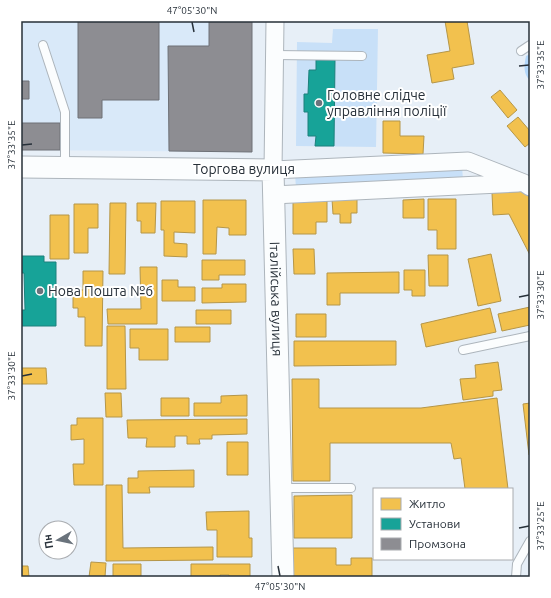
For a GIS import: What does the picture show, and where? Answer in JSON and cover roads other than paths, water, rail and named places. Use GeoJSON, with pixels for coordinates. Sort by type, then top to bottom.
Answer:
{"type":"FeatureCollection","features":[{"type":"Feature","properties":{"kind":"street","name":"Італійська вулиця"},"geometry":{"type":"LineString","coordinates":[[275,21],[273,195],[283,577]]}},
{"type":"Feature","properties":{"kind":"street","name":"Торгова вулиця"},"geometry":{"type":"LineString","coordinates":[[21,167],[273,170],[468,161],[527,185]]}},
{"type":"Feature","properties":{"kind":"street"},"geometry":{"type":"LineString","coordinates":[[468,161],[468,185]]}},
{"type":"Feature","properties":{"kind":"street","name":"Торгова вулиця"},"geometry":{"type":"LineString","coordinates":[[273,195],[468,185],[527,185]]}},
{"type":"Feature","properties":{"kind":"lane"},"geometry":{"type":"LineString","coordinates":[[43,45],[66,112],[65,168]]}},
{"type":"Feature","properties":{"kind":"lane"},"geometry":{"type":"LineString","coordinates":[[521,51],[530,45]]}},
{"type":"Feature","properties":{"kind":"lane"},"geometry":{"type":"LineString","coordinates":[[274,55],[362,56]]}},
{"type":"Feature","properties":{"kind":"lane"},"geometry":{"type":"LineString","coordinates":[[463,350],[530,336]]}},
{"type":"Feature","properties":{"kind":"lane"},"geometry":{"type":"LineString","coordinates":[[281,488],[351,488]]}},
{"type":"Feature","properties":{"kind":"lane"},"geometry":{"type":"LineString","coordinates":[[516,577],[517,564],[530,541]]}},
{"type":"Feature","properties":{"kind":"place","name":"Головне слідче управління поліції"},"geometry":{"type":"Point","coordinates":[319,103]}},
{"type":"Feature","properties":{"kind":"place","name":"Нова Пошта №6"},"geometry":{"type":"Point","coordinates":[40,291]}}]}
